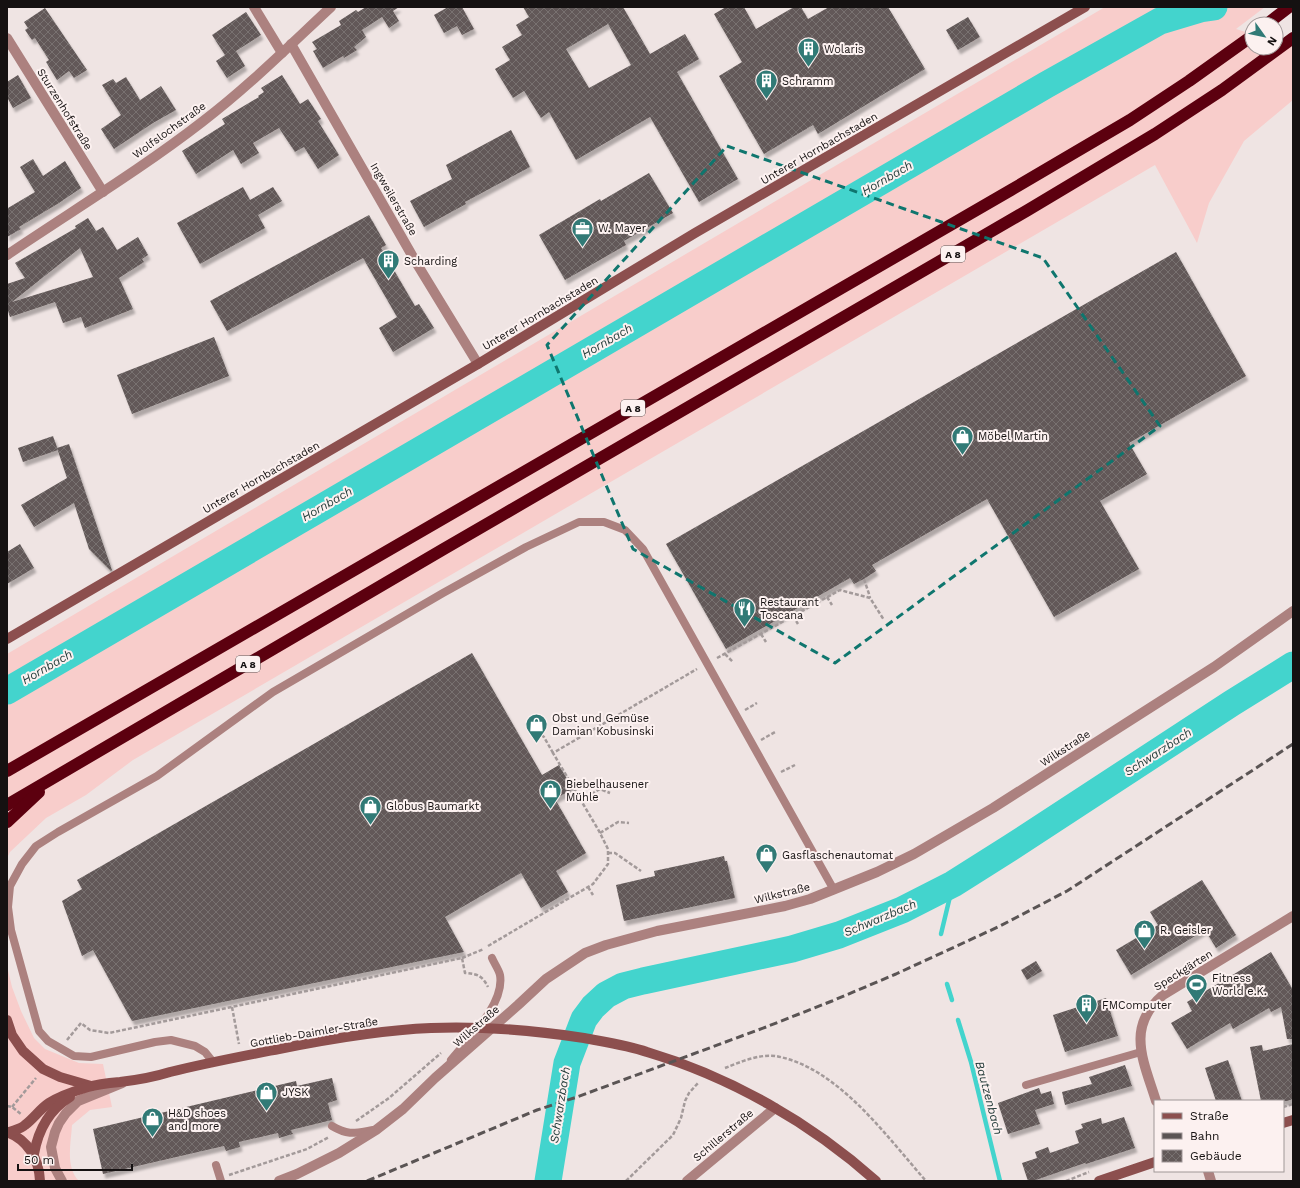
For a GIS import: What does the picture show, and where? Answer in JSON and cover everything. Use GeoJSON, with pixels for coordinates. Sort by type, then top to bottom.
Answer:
{"type":"FeatureCollection","features":[{"type":"Feature","properties":{"kind":"highway"},"geometry":{"type":"LineString","coordinates":[[1277,16],[1289,7]]}},
{"type":"Feature","properties":{"kind":"highway","name":"A 8"},"geometry":{"type":"LineString","coordinates":[[7,805],[1156,134],[1222,90],[1290,41]]}},
{"type":"Feature","properties":{"kind":"highway","name":"A 8"},"geometry":{"type":"LineString","coordinates":[[7,771],[1123,124],[1189,81],[1244,42]]}},
{"type":"Feature","properties":{"kind":"highway"},"geometry":{"type":"LineString","coordinates":[[7,822],[53,778]]}},
{"type":"Feature","properties":{"kind":"street"},"geometry":{"type":"LineString","coordinates":[[254,7],[282,53]]}},
{"type":"Feature","properties":{"kind":"street","name":"Wolfslochstraße"},"geometry":{"type":"LineString","coordinates":[[7,255],[103,192],[203,122],[251,82],[332,7]]}},
{"type":"Feature","properties":{"kind":"street","name":"Unterer Hornbachstaden"},"geometry":{"type":"LineString","coordinates":[[7,639],[478,364],[695,234],[1086,7]]}},
{"type":"Feature","properties":{"kind":"street","name":"Sturzenhofstraße"},"geometry":{"type":"LineString","coordinates":[[7,38],[103,192]]}},
{"type":"Feature","properties":{"kind":"street","name":"Ingweilerstraße"},"geometry":{"type":"LineString","coordinates":[[292,44],[418,264],[478,364]]}},
{"type":"Feature","properties":{"kind":"street","name":"Wilkstraße"},"geometry":{"type":"LineString","coordinates":[[279,1181],[297,1174],[339,1153],[376,1130],[403,1109],[435,1078],[518,1006],[546,979],[585,953],[606,945],[657,932],[785,906],[810,899],[878,872],[914,854],[993,808],[1214,666],[1293,611]]}},
{"type":"Feature","properties":{"kind":"street","name":"Speckgärten"},"geometry":{"type":"LineString","coordinates":[[1156,1100],[1141,1052],[1140,1040],[1141,1028],[1146,1014],[1153,1003],[1163,995],[1293,916]]}},
{"type":"Feature","properties":{"kind":"street"},"geometry":{"type":"LineString","coordinates":[[7,1020],[12,1035],[23,1051],[43,1069],[60,1077],[91,1086]]}},
{"type":"Feature","properties":{"kind":"street","name":"Gottlieb-Daimler-Straße"},"geometry":{"type":"LineString","coordinates":[[8,1132],[25,1125],[50,1102],[67,1094],[91,1086],[164,1074],[213,1062],[325,1040],[381,1032],[430,1028],[491,1028],[530,1030],[607,1042],[646,1051],[688,1066],[738,1087],[775,1108],[831,1145],[876,1181]]}},
{"type":"Feature","properties":{"kind":"street"},"geometry":{"type":"LineString","coordinates":[[62,1181],[55,1168],[51,1147],[55,1132],[66,1113],[78,1101],[127,1081]]}},
{"type":"Feature","properties":{"kind":"street","name":"Gottlieb-Daimler-Straße"},"geometry":{"type":"LineString","coordinates":[[34,1154],[40,1132],[56,1108],[68,1098],[105,1084]]}},
{"type":"Feature","properties":{"kind":"street","name":"Schillerstraße"},"geometry":{"type":"LineString","coordinates":[[687,1181],[775,1108]]}},
{"type":"Feature","properties":{"kind":"street"},"geometry":{"type":"LineString","coordinates":[[8,1132],[27,1145],[34,1154],[40,1181]]}},
{"type":"Feature","properties":{"kind":"street"},"geometry":{"type":"LineString","coordinates":[[1099,1181],[1154,1162]]}},
{"type":"Feature","properties":{"kind":"lane"},"geometry":{"type":"LineString","coordinates":[[213,1062],[205,1052],[195,1046],[171,1040],[155,1042],[91,1057],[74,1056],[48,1041],[39,1031],[11,930],[8,906],[10,886],[22,864],[36,846],[157,776],[273,692],[443,592],[526,547],[579,522],[604,522],[612,524],[625,530],[643,549],[834,890]]}},
{"type":"Feature","properties":{"kind":"lane"},"geometry":{"type":"LineString","coordinates":[[435,1078],[483,1021],[499,994],[500,975],[492,958]]}},
{"type":"Feature","properties":{"kind":"lane"},"geometry":{"type":"LineString","coordinates":[[1026,1085],[1141,1052]]}},
{"type":"Feature","properties":{"kind":"lane"},"geometry":{"type":"LineString","coordinates":[[332,1126],[344,1132],[355,1133],[376,1130]]}},
{"type":"Feature","properties":{"kind":"lane"},"geometry":{"type":"LineString","coordinates":[[216,1165],[221,1181]]}},
{"type":"Feature","properties":{"kind":"path"},"geometry":{"type":"LineString","coordinates":[[864,579],[870,598],[884,620]]}},
{"type":"Feature","properties":{"kind":"path"},"geometry":{"type":"LineString","coordinates":[[553,753],[707,664],[840,590],[870,598]]}},
{"type":"Feature","properties":{"kind":"path"},"geometry":{"type":"LineString","coordinates":[[827,597],[832,605]]}},
{"type":"Feature","properties":{"kind":"path"},"geometry":{"type":"LineString","coordinates":[[793,616],[798,624]]}},
{"type":"Feature","properties":{"kind":"path"},"geometry":{"type":"LineString","coordinates":[[761,634],[766,642]]}},
{"type":"Feature","properties":{"kind":"path"},"geometry":{"type":"LineString","coordinates":[[725,654],[733,662]]}},
{"type":"Feature","properties":{"kind":"path"},"geometry":{"type":"LineString","coordinates":[[462,958],[484,949],[593,884],[608,864],[608,849],[600,833],[544,737],[535,730],[535,720]]}},
{"type":"Feature","properties":{"kind":"path"},"geometry":{"type":"LineString","coordinates":[[771,777],[795,765]]}},
{"type":"Feature","properties":{"kind":"path"},"geometry":{"type":"LineString","coordinates":[[581,800],[600,789],[610,793]]}},
{"type":"Feature","properties":{"kind":"path"},"geometry":{"type":"LineString","coordinates":[[600,833],[618,822],[629,824]]}},
{"type":"Feature","properties":{"kind":"path"},"geometry":{"type":"LineString","coordinates":[[608,853],[615,853],[641,871]]}},
{"type":"Feature","properties":{"kind":"path"},"geometry":{"type":"LineString","coordinates":[[588,886],[593,895]]}},
{"type":"Feature","properties":{"kind":"path"},"geometry":{"type":"LineString","coordinates":[[232,1007],[239,1044]]}},
{"type":"Feature","properties":{"kind":"path"},"geometry":{"type":"LineString","coordinates":[[12,1107],[43,1069]]}},
{"type":"Feature","properties":{"kind":"highlighted area"},"geometry":{"type":"Polygon","coordinates":[[[727,146],[1043,258],[1160,426],[835,663],[633,549],[547,345],[727,146]]]}},
{"type":"Feature","properties":{"kind":"shaded area"},"geometry":{"type":"Polygon","coordinates":[[[1105,7],[1265,7],[1253,16],[1244,16],[1244,23],[1236,29],[1244,32],[1244,56],[1284,56],[1284,42],[1293,45],[1293,100],[1244,141],[1209,203],[1197,243],[1155,165],[133,760],[86,795],[46,818],[10,852],[7,858],[7,654],[1105,7]]]}},
{"type":"Feature","properties":{"kind":"shaded area"},"geometry":{"type":"Polygon","coordinates":[[[7,966],[12,987],[21,1011],[34,1038],[45,1049],[79,1063],[103,1064],[112,1107],[90,1110],[72,1125],[70,1162],[79,1181],[7,1181],[7,966]]]}},
{"type":"Feature","properties":{"kind":"building"},"geometry":{"type":"Polygon","coordinates":[[[366,7],[399,7],[393,11],[399,21],[389,28],[382,17],[362,30],[366,37],[354,47],[357,50],[344,58],[343,56],[323,68],[313,51],[317,49],[312,42],[341,25],[339,21],[356,10],[358,12],[366,7]]]}},
{"type":"Feature","properties":{"kind":"building"},"geometry":{"type":"Polygon","coordinates":[[[448,7],[462,7],[474,29],[462,35],[457,26],[444,33],[434,15],[448,7]]]}},
{"type":"Feature","properties":{"kind":"building"},"geometry":{"type":"Polygon","coordinates":[[[523,7],[623,7],[650,54],[685,34],[699,59],[677,72],[738,179],[699,202],[650,117],[576,160],[549,112],[541,118],[524,91],[513,98],[495,69],[510,60],[502,47],[522,35],[516,25],[529,17],[523,7]],[[608,24],[566,49],[589,88],[631,65],[608,24]]]}},
{"type":"Feature","properties":{"kind":"building"},"geometry":{"type":"Polygon","coordinates":[[[726,7],[744,7],[756,29],[794,7],[801,7],[808,19],[829,7],[888,7],[925,69],[818,134],[813,125],[764,154],[719,76],[742,62],[714,14],[726,7]]]}},
{"type":"Feature","properties":{"kind":"building"},"geometry":{"type":"Polygon","coordinates":[[[45,8],[87,70],[74,78],[69,71],[57,80],[46,62],[49,60],[35,38],[32,40],[25,30],[28,28],[24,22],[45,8]]]}},
{"type":"Feature","properties":{"kind":"building"},"geometry":{"type":"Polygon","coordinates":[[[246,12],[261,35],[236,51],[245,66],[227,78],[216,61],[225,55],[212,35],[246,12]]]}},
{"type":"Feature","properties":{"kind":"building"},"geometry":{"type":"Polygon","coordinates":[[[968,17],[980,37],[958,50],[946,30],[968,17]]]}},
{"type":"Feature","properties":{"kind":"building"},"geometry":{"type":"Polygon","coordinates":[[[18,75],[31,98],[13,108],[7,97],[7,82],[18,75]]]}},
{"type":"Feature","properties":{"kind":"building"},"geometry":{"type":"Polygon","coordinates":[[[282,75],[300,104],[308,99],[321,119],[318,121],[339,155],[318,169],[304,147],[295,152],[279,128],[253,143],[259,153],[241,164],[233,150],[196,174],[182,151],[225,124],[222,119],[259,97],[258,96],[264,92],[261,88],[282,75]]]}},
{"type":"Feature","properties":{"kind":"building"},"geometry":{"type":"Polygon","coordinates":[[[126,77],[140,100],[161,86],[176,110],[153,123],[114,149],[101,129],[121,115],[102,85],[113,79],[116,83],[126,77]]]}},
{"type":"Feature","properties":{"kind":"building"},"geometry":{"type":"Polygon","coordinates":[[[511,130],[530,167],[465,202],[466,204],[424,227],[410,201],[452,179],[446,165],[511,130]]]}},
{"type":"Feature","properties":{"kind":"building"},"geometry":{"type":"Polygon","coordinates":[[[33,159],[43,176],[65,161],[81,188],[19,227],[21,229],[7,237],[7,206],[8,208],[35,192],[20,167],[33,159]]]}},
{"type":"Feature","properties":{"kind":"building"},"geometry":{"type":"Polygon","coordinates":[[[649,173],[673,213],[624,241],[626,245],[565,280],[539,235],[600,199],[601,201],[649,173]]]}},
{"type":"Feature","properties":{"kind":"building"},"geometry":{"type":"Polygon","coordinates":[[[243,187],[250,200],[273,187],[282,201],[258,215],[265,228],[200,264],[177,223],[243,187]]]}},
{"type":"Feature","properties":{"kind":"building"},"geometry":{"type":"Polygon","coordinates":[[[369,215],[386,245],[381,248],[415,306],[419,304],[434,328],[393,352],[379,328],[397,317],[363,258],[227,331],[210,301],[369,215]]]}},
{"type":"Feature","properties":{"kind":"building"},"geometry":{"type":"Polygon","coordinates":[[[88,218],[96,231],[103,227],[117,250],[138,237],[148,255],[142,259],[144,262],[119,278],[133,309],[85,328],[81,317],[63,323],[55,302],[10,317],[7,308],[7,284],[25,278],[15,263],[76,228],[75,226],[88,218]],[[80,248],[12,302],[93,277],[80,248]]]}},
{"type":"Feature","properties":{"kind":"building","name":"Möbel Martin"},"geometry":{"type":"Polygon","coordinates":[[[1176,252],[1246,376],[1129,443],[1147,474],[1100,501],[1139,569],[1054,617],[987,499],[872,565],[876,571],[864,579],[854,584],[850,578],[726,649],[666,544],[1176,252]]]}},
{"type":"Feature","properties":{"kind":"building"},"geometry":{"type":"Polygon","coordinates":[[[214,337],[229,376],[132,414],[117,375],[214,337]]]}},
{"type":"Feature","properties":{"kind":"building"},"geometry":{"type":"Polygon","coordinates":[[[53,436],[58,450],[23,462],[18,448],[53,436]]]}},
{"type":"Feature","properties":{"kind":"building"},"geometry":{"type":"Polygon","coordinates":[[[69,444],[112,570],[111,571],[89,549],[74,503],[34,527],[21,505],[67,478],[57,448],[69,444]]]}},
{"type":"Feature","properties":{"kind":"building"},"geometry":{"type":"Polygon","coordinates":[[[20,544],[34,568],[7,584],[7,552],[20,544]]]}},
{"type":"Feature","properties":{"kind":"building","name":"Globus Baumarkt"},"geometry":{"type":"Polygon","coordinates":[[[472,653],[542,775],[559,765],[573,789],[555,799],[586,853],[556,871],[568,892],[541,908],[521,873],[445,917],[464,952],[132,1021],[93,950],[82,956],[62,901],[82,889],[77,880],[472,653]]]}},
{"type":"Feature","properties":{"kind":"building"},"geometry":{"type":"Polygon","coordinates":[[[724,856],[725,861],[727,861],[735,898],[624,921],[616,885],[655,876],[654,871],[724,856]]]}},
{"type":"Feature","properties":{"kind":"building"},"geometry":{"type":"Polygon","coordinates":[[[1202,880],[1236,935],[1216,948],[1205,930],[1131,975],[1116,950],[1158,925],[1150,912],[1202,880]]]}},
{"type":"Feature","properties":{"kind":"building"},"geometry":{"type":"Polygon","coordinates":[[[1271,952],[1293,990],[1293,1039],[1287,1039],[1281,1007],[1271,1012],[1269,1008],[1233,1029],[1230,1023],[1187,1049],[1171,1023],[1192,1011],[1187,1002],[1271,952]]]}},
{"type":"Feature","properties":{"kind":"building"},"geometry":{"type":"Polygon","coordinates":[[[1036,961],[1042,971],[1027,980],[1021,970],[1036,961]]]}},
{"type":"Feature","properties":{"kind":"building","name":"FMComputer"},"geometry":{"type":"Polygon","coordinates":[[[1106,998],[1118,1036],[1065,1052],[1053,1015],[1106,998]]]}},
{"type":"Feature","properties":{"kind":"building"},"geometry":{"type":"Polygon","coordinates":[[[1293,1044],[1293,1099],[1287,1101],[1261,1100],[1250,1047],[1262,1045],[1263,1051],[1293,1044]]]}},
{"type":"Feature","properties":{"kind":"building"},"geometry":{"type":"Polygon","coordinates":[[[1228,1060],[1242,1100],[1216,1100],[1205,1068],[1228,1060]]]}},
{"type":"Feature","properties":{"kind":"building"},"geometry":{"type":"Polygon","coordinates":[[[1125,1065],[1132,1086],[1065,1105],[1062,1092],[1092,1084],[1089,1077],[1125,1065]]]}},
{"type":"Feature","properties":{"kind":"building"},"geometry":{"type":"Polygon","coordinates":[[[332,1078],[337,1100],[328,1103],[332,1120],[291,1130],[293,1134],[279,1138],[278,1133],[239,1142],[240,1147],[226,1151],[224,1146],[103,1174],[93,1129],[296,1081],[297,1086],[332,1078]]]}},
{"type":"Feature","properties":{"kind":"building"},"geometry":{"type":"Polygon","coordinates":[[[1039,1088],[1041,1094],[1051,1091],[1054,1104],[1035,1110],[1040,1124],[1008,1134],[998,1103],[1039,1088]]]}},
{"type":"Feature","properties":{"kind":"building"},"geometry":{"type":"Polygon","coordinates":[[[1124,1117],[1135,1148],[1033,1181],[1028,1181],[1022,1163],[1037,1158],[1035,1152],[1048,1147],[1050,1153],[1079,1143],[1075,1131],[1083,1128],[1081,1124],[1101,1118],[1102,1124],[1124,1117]]]}},
{"type":"Feature","properties":{"kind":"waterway","name":"Hornbach"},"geometry":{"type":"LineString","coordinates":[[7,691],[1046,85],[1160,21],[1200,9],[1214,7]]}},
{"type":"Feature","properties":{"kind":"waterway","name":"Schwarzbach"},"geometry":{"type":"LineString","coordinates":[[548,1181],[567,1063],[584,1019],[593,1007],[606,995],[623,986],[643,981],[792,949],[839,935],[902,910],[953,884],[1293,665]]}},
{"type":"Feature","properties":{"kind":"waterway","name":"Bautzenbach"},"geometry":{"type":"LineString","coordinates":[[941,934],[953,884]]}},
{"type":"Feature","properties":{"kind":"waterway","name":"Bautzenbach"},"geometry":{"type":"LineString","coordinates":[[947,984],[952,1000]]}},
{"type":"Feature","properties":{"kind":"waterway","name":"Bautzenbach"},"geometry":{"type":"LineString","coordinates":[[958,1020],[971,1062],[1000,1181]]}},
{"type":"Feature","properties":{"kind":"railway"},"geometry":{"type":"LineString","coordinates":[[367,1181],[537,1110],[577,1097],[832,1001],[896,974],[1000,926],[1067,891],[1293,744]]}},
{"type":"Feature","properties":{"kind":"place","name":"Wolaris"},"geometry":{"type":"Point","coordinates":[808,68]}},
{"type":"Feature","properties":{"kind":"place","name":"Schramm"},"geometry":{"type":"Point","coordinates":[766,100]}},
{"type":"Feature","properties":{"kind":"place","name":"W. Mayer"},"geometry":{"type":"Point","coordinates":[582,248]}},
{"type":"Feature","properties":{"kind":"place","name":"Scharding"},"geometry":{"type":"Point","coordinates":[388,280]}},
{"type":"Feature","properties":{"kind":"place","name":"Möbel Martin"},"geometry":{"type":"Point","coordinates":[962,456]}},
{"type":"Feature","properties":{"kind":"place","name":"Restaurant Toscana"},"geometry":{"type":"Point","coordinates":[745,628]}},
{"type":"Feature","properties":{"kind":"place","name":"Obst und Gemüse Damian Kobusinski"},"geometry":{"type":"Point","coordinates":[536,744]}},
{"type":"Feature","properties":{"kind":"place","name":"Biebelhausener Mühle"},"geometry":{"type":"Point","coordinates":[551,810]}},
{"type":"Feature","properties":{"kind":"place","name":"Globus Baumarkt"},"geometry":{"type":"Point","coordinates":[370,826]}},
{"type":"Feature","properties":{"kind":"place","name":"Gasflaschenautomat"},"geometry":{"type":"Point","coordinates":[766,874]}},
{"type":"Feature","properties":{"kind":"place","name":"R. Geisler"},"geometry":{"type":"Point","coordinates":[1144,950]}},
{"type":"Feature","properties":{"kind":"place","name":"Fitness World e.K."},"geometry":{"type":"Point","coordinates":[1196,1004]}},
{"type":"Feature","properties":{"kind":"place","name":"FMComputer"},"geometry":{"type":"Point","coordinates":[1086,1024]}},
{"type":"Feature","properties":{"kind":"place","name":"JYSK"},"geometry":{"type":"Point","coordinates":[266,1112]}},
{"type":"Feature","properties":{"kind":"place","name":"H&D shoes and more"},"geometry":{"type":"Point","coordinates":[152,1138]}}]}
